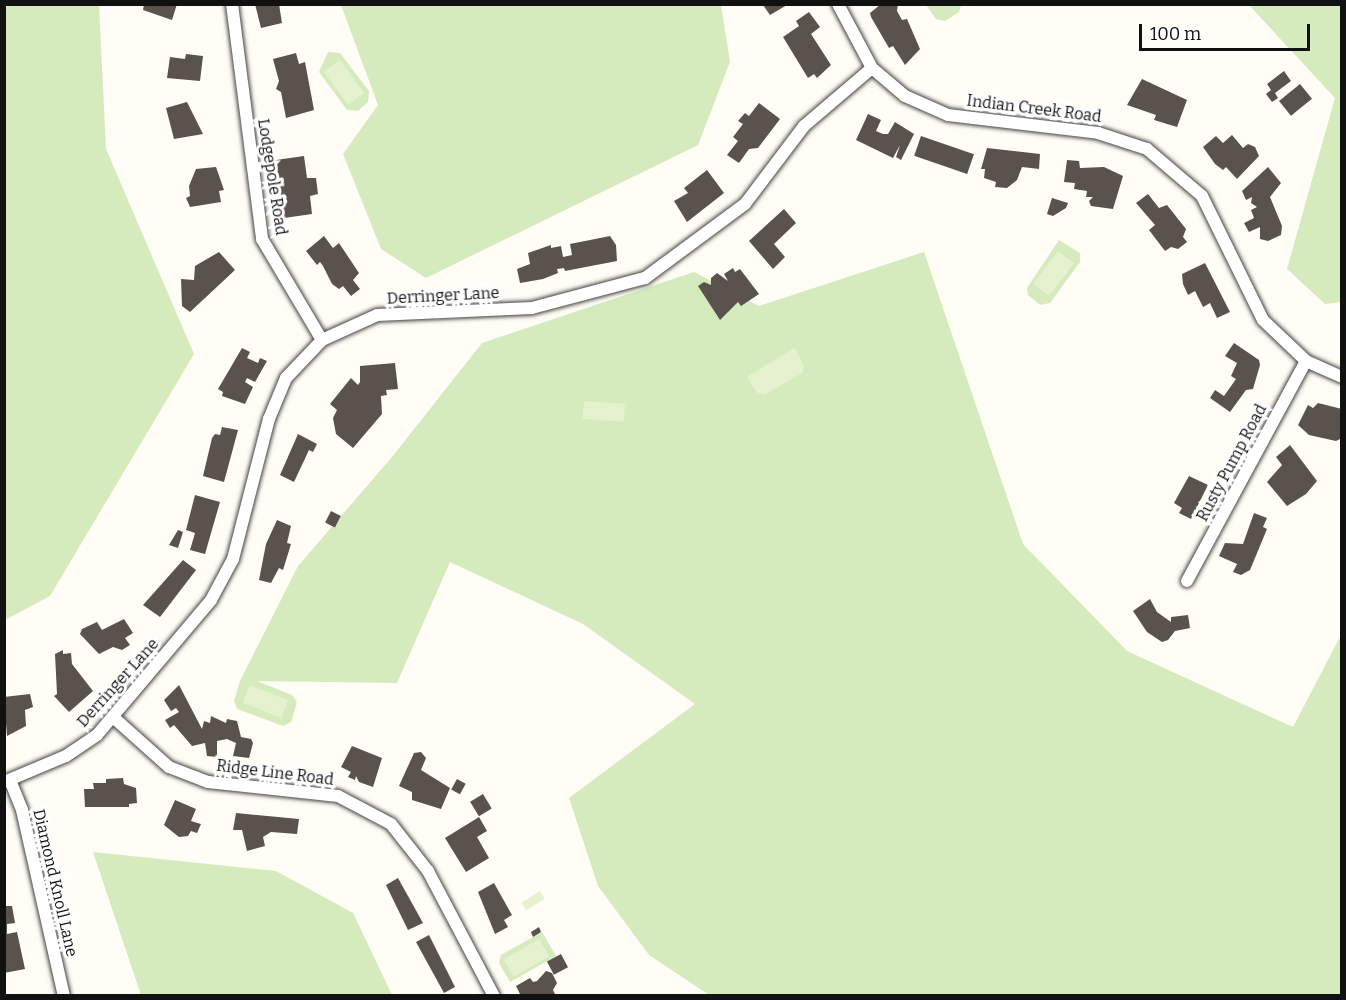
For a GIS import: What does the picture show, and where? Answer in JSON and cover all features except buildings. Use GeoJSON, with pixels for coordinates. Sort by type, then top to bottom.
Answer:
{"type":"FeatureCollection","features":[{"type":"Feature","properties":{"kind":"street","name":"Lodgepole Road"},"geometry":{"type":"LineString","coordinates":[[232,4],[262,239],[322,340]]}},
{"type":"Feature","properties":{"kind":"street","name":"Indian Creek Road"},"geometry":{"type":"LineString","coordinates":[[838,4],[872,68],[905,96],[948,115],[1098,133],[1147,149],[1202,196],[1263,320],[1306,361],[1341,377]]}},
{"type":"Feature","properties":{"kind":"street","name":"Derringer Lane"},"geometry":{"type":"LineString","coordinates":[[7,781],[66,756],[97,735],[211,600],[233,560],[269,419],[286,378],[322,340],[377,315],[532,308],[645,278],[745,204],[804,126],[872,68]]}},
{"type":"Feature","properties":{"kind":"street","name":"Rusty Pump Road"},"geometry":{"type":"LineString","coordinates":[[1187,581],[1306,361]]}},
{"type":"Feature","properties":{"kind":"street","name":"Ridge Line Road"},"geometry":{"type":"LineString","coordinates":[[113,717],[169,767],[208,782],[338,796],[391,824],[428,870],[495,996]]}},
{"type":"Feature","properties":{"kind":"street","name":"Diamond Knoll Lane"},"geometry":{"type":"LineString","coordinates":[[7,781],[22,810],[64,996]]}},
{"type":"Feature","properties":{"kind":"green space"},"geometry":{"type":"Polygon","coordinates":[[[5,4],[99,5],[106,149],[194,354],[50,596],[5,620],[5,4]]]}},
{"type":"Feature","properties":{"kind":"green space"},"geometry":{"type":"Polygon","coordinates":[[[341,5],[721,5],[730,62],[698,145],[426,278],[381,249],[343,154],[378,105],[341,5]]]}},
{"type":"Feature","properties":{"kind":"green space"},"geometry":{"type":"Polygon","coordinates":[[[926,5],[961,5],[959,12],[945,21],[936,19],[926,5]]]}},
{"type":"Feature","properties":{"kind":"green space"},"geometry":{"type":"Polygon","coordinates":[[[1249,5],[1341,5],[1341,302],[1325,304],[1287,269],[1335,98],[1249,5]]]}},
{"type":"Feature","properties":{"kind":"green space"},"geometry":{"type":"Polygon","coordinates":[[[328,52],[340,53],[369,91],[368,102],[358,111],[347,110],[319,72],[328,52]]]}},
{"type":"Feature","properties":{"kind":"green space"},"geometry":{"type":"Polygon","coordinates":[[[340,60],[364,93],[348,105],[324,72],[340,60]]]}},
{"type":"Feature","properties":{"kind":"green space"},"geometry":{"type":"Polygon","coordinates":[[[1059,240],[1080,253],[1080,262],[1050,303],[1040,305],[1028,295],[1027,288],[1059,240]]]}},
{"type":"Feature","properties":{"kind":"green space"},"geometry":{"type":"Polygon","coordinates":[[[1058,251],[1074,263],[1049,296],[1033,284],[1058,251]]]}},
{"type":"Feature","properties":{"kind":"green space"},"geometry":{"type":"Polygon","coordinates":[[[924,252],[1023,544],[1127,651],[1293,727],[1341,635],[1341,995],[709,995],[649,955],[598,886],[569,798],[695,704],[583,624],[450,562],[397,683],[257,681],[292,695],[297,702],[291,722],[283,726],[237,709],[234,701],[240,681],[298,566],[392,457],[482,343],[694,272],[759,306],[924,252]]]}},
{"type":"Feature","properties":{"kind":"green space"},"geometry":{"type":"Polygon","coordinates":[[[794,348],[804,365],[802,373],[764,395],[757,393],[747,377],[794,348]]]}},
{"type":"Feature","properties":{"kind":"green space"},"geometry":{"type":"Polygon","coordinates":[[[584,401],[625,404],[624,422],[583,419],[584,401]]]}},
{"type":"Feature","properties":{"kind":"green space"},"geometry":{"type":"Polygon","coordinates":[[[250,685],[288,700],[281,718],[243,703],[250,685]]]}},
{"type":"Feature","properties":{"kind":"green space"},"geometry":{"type":"Polygon","coordinates":[[[93,852],[276,871],[353,913],[392,995],[141,995],[93,852]]]}},
{"type":"Feature","properties":{"kind":"green space"},"geometry":{"type":"Polygon","coordinates":[[[540,891],[545,899],[526,910],[521,903],[540,891]]]}},
{"type":"Feature","properties":{"kind":"green space"},"geometry":{"type":"Polygon","coordinates":[[[542,932],[556,956],[510,982],[499,963],[501,955],[542,932]]]}},
{"type":"Feature","properties":{"kind":"green space"},"geometry":{"type":"Polygon","coordinates":[[[539,939],[549,956],[513,977],[503,960],[539,939]]]}}]}
